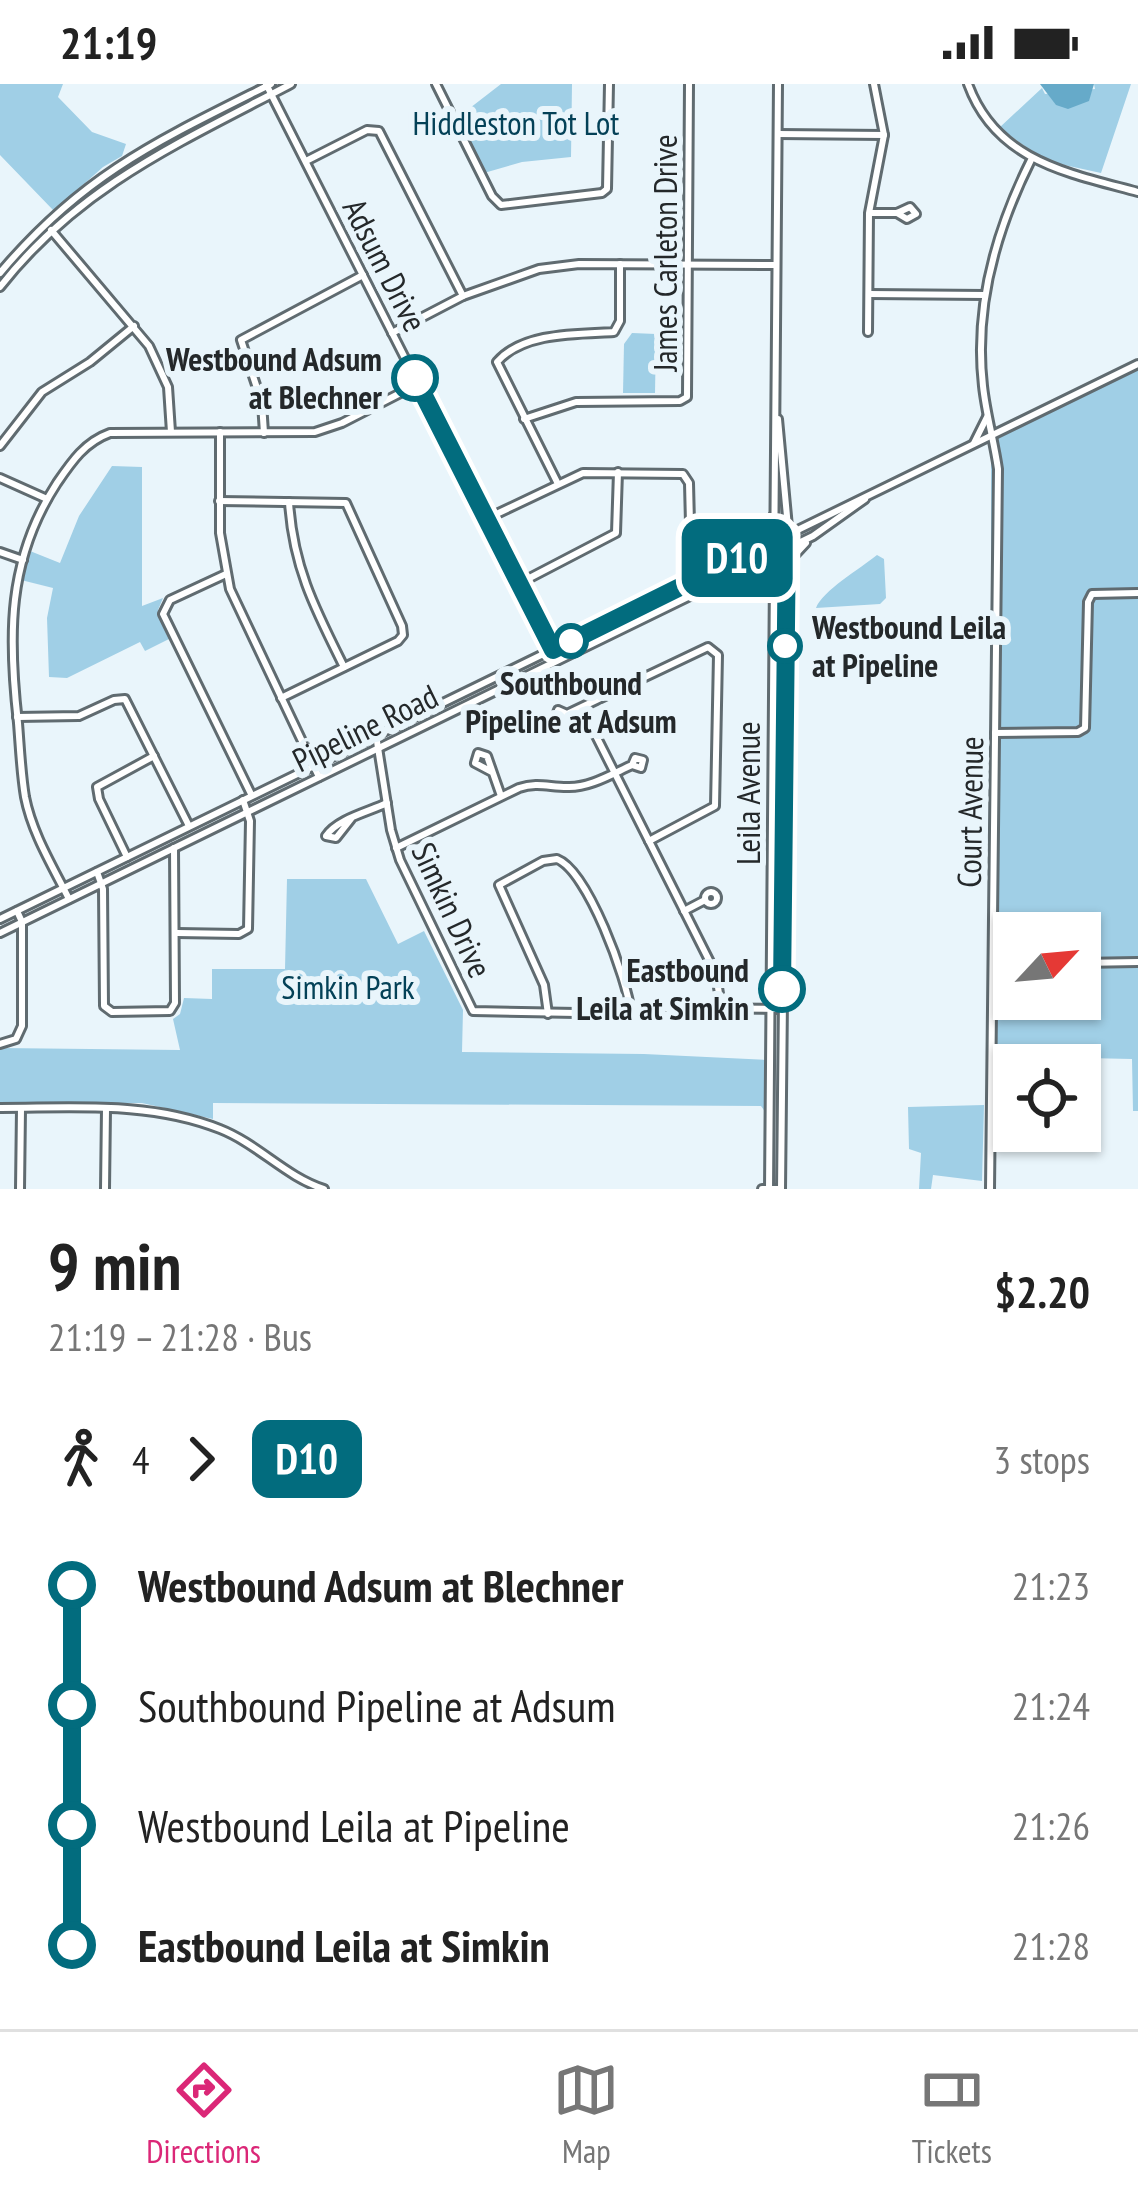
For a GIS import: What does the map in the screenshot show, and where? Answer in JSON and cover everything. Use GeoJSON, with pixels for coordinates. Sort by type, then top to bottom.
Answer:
{"type":"FeatureCollection","features":[{"type":"Feature","properties":{"kind":"street"},"geometry":{"type":"LineString","coordinates":[[0,273],[102,176],[189,124],[269,87],[290,84]]}},
{"type":"Feature","properties":{"kind":"street"},"geometry":{"type":"LineString","coordinates":[[438,85],[492,196],[504,206],[607,189],[609,84]]}},
{"type":"Feature","properties":{"kind":"street","name":"James Carleton Drive"},"geometry":{"type":"LineString","coordinates":[[524,419],[576,402],[688,398],[689,84]]}},
{"type":"Feature","properties":{"kind":"street","name":"Leila Avenue"},"geometry":{"type":"LineString","coordinates":[[765,1189],[771,1008],[778,84]]}},
{"type":"Feature","properties":{"kind":"street"},"geometry":{"type":"LineString","coordinates":[[868,332],[869,213],[884,135],[874,84]]}},
{"type":"Feature","properties":{"kind":"street"},"geometry":{"type":"LineString","coordinates":[[968,84],[990,124],[1031,160],[1137,190]]}},
{"type":"Feature","properties":{"kind":"street"},"geometry":{"type":"LineString","coordinates":[[0,286],[48,227],[113,180],[269,87]]}},
{"type":"Feature","properties":{"kind":"street","name":"Adsum Drive"},"geometry":{"type":"LineString","coordinates":[[269,87],[558,660]]}},
{"type":"Feature","properties":{"kind":"street"},"geometry":{"type":"LineString","coordinates":[[189,124],[192,134]]}},
{"type":"Feature","properties":{"kind":"street"},"geometry":{"type":"LineString","coordinates":[[305,161],[367,130],[379,131],[463,296]]}},
{"type":"Feature","properties":{"kind":"street"},"geometry":{"type":"LineString","coordinates":[[778,134],[884,135]]}},
{"type":"Feature","properties":{"kind":"street","name":"Court Avenue"},"geometry":{"type":"LineString","coordinates":[[990,1189],[998,469],[982,364],[986,295],[999,237],[1031,160]]}},
{"type":"Feature","properties":{"kind":"street"},"geometry":{"type":"LineString","coordinates":[[102,176],[113,180]]}},
{"type":"Feature","properties":{"kind":"street"},"geometry":{"type":"LineString","coordinates":[[869,213],[897,213]]}},
{"type":"Feature","properties":{"kind":"street"},"geometry":{"type":"LineString","coordinates":[[48,227],[134,326],[164,375],[171,432]]}},
{"type":"Feature","properties":{"kind":"street"},"geometry":{"type":"LineString","coordinates":[[557,482],[499,370],[500,357],[538,340],[578,332],[614,332],[620,321],[620,264]]}},
{"type":"Feature","properties":{"kind":"street"},"geometry":{"type":"LineString","coordinates":[[392,333],[463,296],[539,269],[620,264],[777,265]]}},
{"type":"Feature","properties":{"kind":"street"},"geometry":{"type":"LineString","coordinates":[[264,433],[262,403],[241,340],[363,275]]}},
{"type":"Feature","properties":{"kind":"street"},"geometry":{"type":"LineString","coordinates":[[868,294],[986,295]]}},
{"type":"Feature","properties":{"kind":"street"},"geometry":{"type":"LineString","coordinates":[[0,446],[42,392],[90,362],[134,326]]}},
{"type":"Feature","properties":{"kind":"street","name":"Pipeline Road"},"geometry":{"type":"LineString","coordinates":[[0,919],[1138,364]]}},
{"type":"Feature","properties":{"kind":"street"},"geometry":{"type":"LineString","coordinates":[[68,899],[25,798],[10,634],[23,560],[47,499],[77,455],[97,438],[116,432],[307,433],[331,427],[418,384]]}},
{"type":"Feature","properties":{"kind":"street","name":"Leila Avenue"},"geometry":{"type":"LineString","coordinates":[[775,397],[787,492],[781,1189]]}},
{"type":"Feature","properties":{"kind":"street"},"geometry":{"type":"LineString","coordinates":[[972,444],[988,414],[1012,425]]}},
{"type":"Feature","properties":{"kind":"street"},"geometry":{"type":"LineString","coordinates":[[220,432],[219,502],[226,574],[244,624],[319,777]]}},
{"type":"Feature","properties":{"kind":"street"},"geometry":{"type":"LineString","coordinates":[[519,583],[616,533],[618,472]]}},
{"type":"Feature","properties":{"kind":"street"},"geometry":{"type":"LineString","coordinates":[[486,519],[583,473],[675,473],[688,479],[689,542],[701,590]]}},
{"type":"Feature","properties":{"kind":"street"},"geometry":{"type":"LineString","coordinates":[[0,478],[47,499]]}},
{"type":"Feature","properties":{"kind":"street","name":"Pipeline Road"},"geometry":{"type":"LineString","coordinates":[[0,933],[813,536],[873,493]]}},
{"type":"Feature","properties":{"kind":"street"},"geometry":{"type":"LineString","coordinates":[[219,502],[340,502],[350,506],[402,626],[398,641],[281,698]]}},
{"type":"Feature","properties":{"kind":"street"},"geometry":{"type":"LineString","coordinates":[[289,502],[293,551],[302,579],[344,667]]}},
{"type":"Feature","properties":{"kind":"street"},"geometry":{"type":"LineString","coordinates":[[755,549],[775,511]]}},
{"type":"Feature","properties":{"kind":"street"},"geometry":{"type":"LineString","coordinates":[[785,578],[792,558],[813,536]]}},
{"type":"Feature","properties":{"kind":"street"},"geometry":{"type":"LineString","coordinates":[[0,552],[23,560]]}},
{"type":"Feature","properties":{"kind":"street"},"geometry":{"type":"LineString","coordinates":[[750,566],[767,570],[774,587]]}},
{"type":"Feature","properties":{"kind":"street"},"geometry":{"type":"LineString","coordinates":[[177,932],[239,934],[248,929],[248,798],[163,614],[170,600],[226,574]]}},
{"type":"Feature","properties":{"kind":"street"},"geometry":{"type":"LineString","coordinates":[[995,733],[1078,732],[1085,728],[1088,602],[1092,594],[1138,593]]}},
{"type":"Feature","properties":{"kind":"street"},"geometry":{"type":"LineString","coordinates":[[567,714],[708,646],[718,655],[715,806],[649,841]]}},
{"type":"Feature","properties":{"kind":"street"},"geometry":{"type":"LineString","coordinates":[[17,717],[80,716],[124,699],[189,826]]}},
{"type":"Feature","properties":{"kind":"street"},"geometry":{"type":"LineString","coordinates":[[582,707],[716,974],[721,1007]]}},
{"type":"Feature","properties":{"kind":"street","name":"Simkin Drive"},"geometry":{"type":"LineString","coordinates":[[376,735],[396,848],[471,1009],[480,1014],[631,1014],[663,1008],[782,1009]]}},
{"type":"Feature","properties":{"kind":"street"},"geometry":{"type":"LineString","coordinates":[[127,857],[97,787],[154,756]]}},
{"type":"Feature","properties":{"kind":"street"},"geometry":{"type":"LineString","coordinates":[[396,848],[530,784],[585,785],[632,765]]}},
{"type":"Feature","properties":{"kind":"street"},"geometry":{"type":"LineString","coordinates":[[492,772],[501,796]]}},
{"type":"Feature","properties":{"kind":"street"},"geometry":{"type":"LineString","coordinates":[[352,818],[387,803]]}},
{"type":"Feature","properties":{"kind":"street"},"geometry":{"type":"LineString","coordinates":[[97,872],[102,883],[102,1001],[107,1010],[165,1013],[174,1008],[174,848]]}},
{"type":"Feature","properties":{"kind":"street"},"geometry":{"type":"LineString","coordinates":[[548,1014],[544,985],[499,885],[543,861],[557,859],[575,873],[620,964],[631,1014]]}},
{"type":"Feature","properties":{"kind":"street"},"geometry":{"type":"LineString","coordinates":[[684,910],[705,900]]}},
{"type":"Feature","properties":{"kind":"street"},"geometry":{"type":"LineString","coordinates":[[0,1044],[16,1039],[22,1026],[22,922],[16,911]]}},
{"type":"Feature","properties":{"kind":"street"},"geometry":{"type":"LineString","coordinates":[[1101,963],[1138,962]]}},
{"type":"Feature","properties":{"kind":"street"},"geometry":{"type":"LineString","coordinates":[[0,1108],[171,1114],[221,1130],[324,1189]]}},
{"type":"Feature","properties":{"kind":"street"},"geometry":{"type":"LineString","coordinates":[[20,1189],[21,1108]]}},
{"type":"Feature","properties":{"kind":"street"},"geometry":{"type":"LineString","coordinates":[[105,1189],[106,1109]]}},
{"type":"Feature","properties":{"kind":"street"},"geometry":{"type":"LineString","coordinates":[[765,1189],[781,1189]]}},
{"type":"Feature","properties":{"kind":"green space"},"geometry":{"type":"Polygon","coordinates":[[[0,84],[63,84],[58,97],[92,132],[126,144],[122,156],[54,211],[0,155],[0,84]]]}},
{"type":"Feature","properties":{"kind":"green space","name":"Hiddleston Tot Lot"},"geometry":{"type":"Polygon","coordinates":[[[501,84],[572,84],[571,157],[522,162],[484,173],[457,118],[501,84]]]}},
{"type":"Feature","properties":{"kind":"green space"},"geometry":{"type":"Polygon","coordinates":[[[1094,84],[1131,84],[1101,173],[1046,161],[999,128],[1042,88],[1045,94],[1095,89],[1094,84]]]}},
{"type":"Feature","properties":{"kind":"green space"},"geometry":{"type":"Polygon","coordinates":[[[632,333],[656,334],[655,393],[623,393],[624,344],[632,333]]]}},
{"type":"Feature","properties":{"kind":"green space"},"geometry":{"type":"Polygon","coordinates":[[[1138,364],[1138,1111],[1133,1111],[1132,1059],[1101,1058],[1101,1044],[993,1044],[991,1056],[991,436],[1138,364]]]}},
{"type":"Feature","properties":{"kind":"green space"},"geometry":{"type":"Polygon","coordinates":[[[112,466],[142,467],[142,606],[163,598],[158,610],[171,638],[145,651],[140,642],[67,678],[49,677],[47,618],[53,588],[21,580],[30,551],[60,563],[79,516],[112,466]]]}},
{"type":"Feature","properties":{"kind":"green space"},"geometry":{"type":"Polygon","coordinates":[[[877,555],[884,559],[886,598],[880,604],[816,608],[834,587],[877,555]]]}},
{"type":"Feature","properties":{"kind":"green space","name":"Simkin Park"},"geometry":{"type":"Polygon","coordinates":[[[287,879],[366,879],[398,944],[424,931],[463,1010],[462,1052],[767,1060],[766,1113],[761,1106],[213,1103],[213,1119],[142,1103],[0,1103],[0,1048],[180,1050],[173,1019],[180,1014],[184,998],[212,999],[212,969],[285,969],[287,879]]]}},
{"type":"Feature","properties":{"kind":"green space"},"geometry":{"type":"Polygon","coordinates":[[[984,1105],[982,1181],[933,1175],[931,1189],[919,1189],[921,1153],[909,1149],[908,1107],[984,1105]]]}},
{"type":"Feature","properties":{"kind":"shaded area"},"geometry":{"type":"Polygon","coordinates":[[[1040,84],[1094,84],[1089,101],[1068,109],[1056,105],[1040,84]]]}},
{"type":"Feature","properties":{"kind":"bus line","name":"D10"},"geometry":{"type":"LineString","coordinates":[[415,378],[553,650],[787,534],[782,989]]}},
{"type":"Feature","properties":{"kind":"place","name":"Westbound Adsum at Blechner"},"geometry":{"type":"Point","coordinates":[415,378]}},
{"type":"Feature","properties":{"kind":"place","name":"Southbound Pipeline at Adsum"},"geometry":{"type":"Point","coordinates":[571,641]}},
{"type":"Feature","properties":{"kind":"place","name":"Westbound Leila at Pipeline"},"geometry":{"type":"Point","coordinates":[785,646]}},
{"type":"Feature","properties":{"kind":"place","name":"Eastbound Leila at Simkin"},"geometry":{"type":"Point","coordinates":[782,989]}}]}
